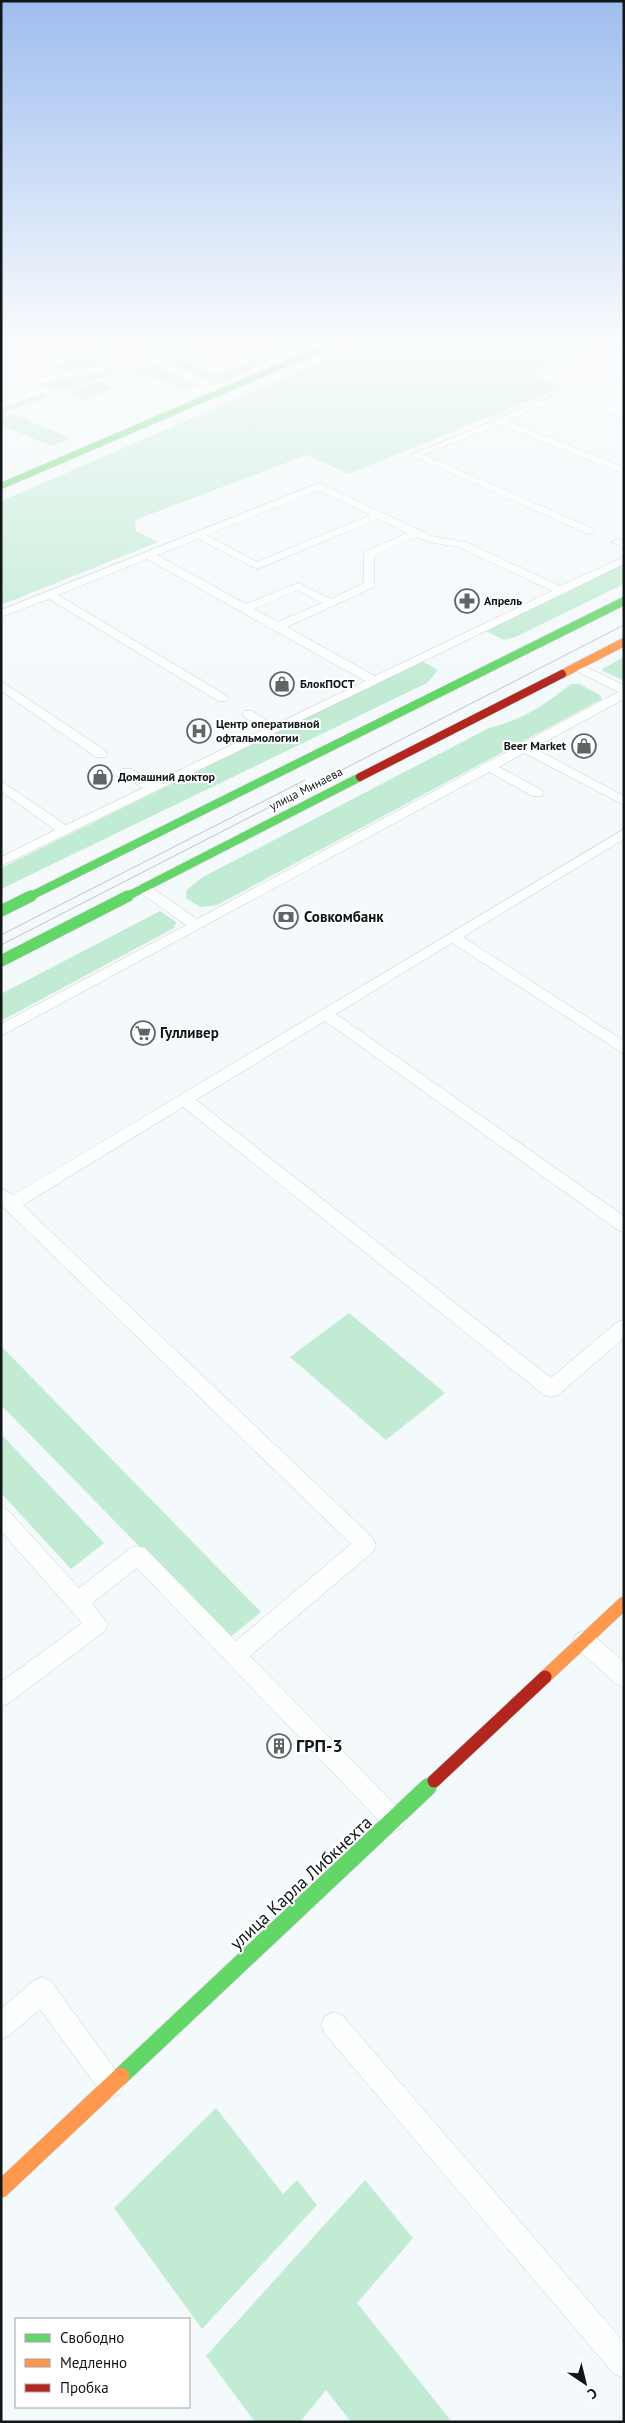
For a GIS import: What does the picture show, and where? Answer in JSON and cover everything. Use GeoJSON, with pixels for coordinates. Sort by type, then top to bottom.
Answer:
{"type":"FeatureCollection","features":[{"type":"Feature","properties":{"kind":"main road"},"geometry":{"type":"LineString","coordinates":[[1,486],[64,459]]}},
{"type":"Feature","properties":{"kind":"main road","name":"улица Минаева"},"geometry":{"type":"LineString","coordinates":[[1,911],[624,601]]}},
{"type":"Feature","properties":{"kind":"main road","name":"улица Минаева"},"geometry":{"type":"LineString","coordinates":[[1,961],[624,642]]}},
{"type":"Feature","properties":{"kind":"main road","name":"улица Карла Либкнехта"},"geometry":{"type":"LineString","coordinates":[[1,2189],[624,1603]]}},
{"type":"Feature","properties":{"kind":"lane"},"geometry":{"type":"LineString","coordinates":[[425,459],[590,531]]}},
{"type":"Feature","properties":{"kind":"lane"},"geometry":{"type":"LineString","coordinates":[[593,459],[624,472]]}},
{"type":"Feature","properties":{"kind":"lane"},"geometry":{"type":"LineString","coordinates":[[1,614],[319,486],[429,539],[462,544],[561,591]]}},
{"type":"Feature","properties":{"kind":"lane"},"geometry":{"type":"LineString","coordinates":[[199,535],[257,566],[378,515]]}},
{"type":"Feature","properties":{"kind":"lane"},"geometry":{"type":"LineString","coordinates":[[278,627],[370,585],[368,554],[416,533]]}},
{"type":"Feature","properties":{"kind":"lane"},"geometry":{"type":"LineString","coordinates":[[148,555],[375,681]]}},
{"type":"Feature","properties":{"kind":"lane"},"geometry":{"type":"LineString","coordinates":[[1,862],[624,560]]}},
{"type":"Feature","properties":{"kind":"lane"},"geometry":{"type":"LineString","coordinates":[[245,609],[298,586],[331,603]]}},
{"type":"Feature","properties":{"kind":"lane"},"geometry":{"type":"LineString","coordinates":[[50,595],[222,698]]}},
{"type":"Feature","properties":{"kind":"lane"},"geometry":{"type":"LineString","coordinates":[[576,666],[624,690]]}},
{"type":"Feature","properties":{"kind":"lane"},"geometry":{"type":"LineString","coordinates":[[1,685],[101,754]]}},
{"type":"Feature","properties":{"kind":"lane"},"geometry":{"type":"LineString","coordinates":[[1,1031],[522,747],[624,694]]}},
{"type":"Feature","properties":{"kind":"lane"},"geometry":{"type":"LineString","coordinates":[[248,714],[274,730]]}},
{"type":"Feature","properties":{"kind":"lane"},"geometry":{"type":"LineString","coordinates":[[522,747],[624,801]]}},
{"type":"Feature","properties":{"kind":"lane"},"geometry":{"type":"LineString","coordinates":[[488,766],[537,793]]}},
{"type":"Feature","properties":{"kind":"lane"},"geometry":{"type":"LineString","coordinates":[[127,772],[153,789]]}},
{"type":"Feature","properties":{"kind":"lane"},"geometry":{"type":"LineString","coordinates":[[1,785],[65,831]]}},
{"type":"Feature","properties":{"kind":"lane"},"geometry":{"type":"LineString","coordinates":[[235,1655],[366,1545],[6,1199],[184,1099],[624,833]]}},
{"type":"Feature","properties":{"kind":"lane"},"geometry":{"type":"LineString","coordinates":[[143,888],[196,925]]}},
{"type":"Feature","properties":{"kind":"lane"},"geometry":{"type":"LineString","coordinates":[[453,937],[624,1049]]}},
{"type":"Feature","properties":{"kind":"lane"},"geometry":{"type":"LineString","coordinates":[[326,1014],[624,1225]]}},
{"type":"Feature","properties":{"kind":"lane"},"geometry":{"type":"LineString","coordinates":[[184,1099],[551,1389],[624,1327]]}},
{"type":"Feature","properties":{"kind":"lane"},"geometry":{"type":"LineString","coordinates":[[1,1516],[97,1624],[1,1696]]}},
{"type":"Feature","properties":{"kind":"lane"},"geometry":{"type":"LineString","coordinates":[[78,1602],[138,1555],[394,1820]]}},
{"type":"Feature","properties":{"kind":"lane"},"geometry":{"type":"LineString","coordinates":[[584,1641],[624,1677]]}},
{"type":"Feature","properties":{"kind":"lane"},"geometry":{"type":"LineString","coordinates":[[1,2026],[42,1990],[111,2085]]}},
{"type":"Feature","properties":{"kind":"lane"},"geometry":{"type":"LineString","coordinates":[[334,2025],[624,2364]]}},
{"type":"Feature","properties":{"kind":"green space"},"geometry":{"type":"Polygon","coordinates":[[[98,459],[296,459],[135,520],[136,531],[158,542],[1,605],[1,501],[98,459]]]}},
{"type":"Feature","properties":{"kind":"green space"},"geometry":{"type":"Polygon","coordinates":[[[316,459],[385,459],[348,474],[316,459]]]}},
{"type":"Feature","properties":{"kind":"green space"},"geometry":{"type":"Polygon","coordinates":[[[624,564],[624,584],[515,637],[504,640],[486,631],[624,564]]]}},
{"type":"Feature","properties":{"kind":"green space"},"geometry":{"type":"Polygon","coordinates":[[[624,657],[624,681],[603,671],[602,669],[624,657]]]}},
{"type":"Feature","properties":{"kind":"green space"},"geometry":{"type":"Polygon","coordinates":[[[422,661],[438,670],[427,683],[1,889],[1,868],[422,661]]]}},
{"type":"Feature","properties":{"kind":"green space"},"geometry":{"type":"Polygon","coordinates":[[[571,684],[579,684],[600,695],[602,699],[217,905],[200,907],[186,898],[187,890],[201,878],[489,728],[512,721],[533,711],[571,684]]]}},
{"type":"Feature","properties":{"kind":"green space"},"geometry":{"type":"Polygon","coordinates":[[[160,911],[176,922],[174,928],[1,1021],[1,994],[160,911]]]}},
{"type":"Feature","properties":{"kind":"green space"},"geometry":{"type":"Polygon","coordinates":[[[349,1313],[445,1393],[386,1440],[290,1357],[349,1313]]]}},
{"type":"Feature","properties":{"kind":"green space"},"geometry":{"type":"Polygon","coordinates":[[[1,1346],[261,1612],[229,1638],[1,1405],[1,1346]]]}},
{"type":"Feature","properties":{"kind":"green space"},"geometry":{"type":"Polygon","coordinates":[[[1,1434],[104,1543],[71,1569],[1,1493],[1,1434]]]}},
{"type":"Feature","properties":{"kind":"green space"},"geometry":{"type":"Polygon","coordinates":[[[216,2108],[283,2194],[297,2180],[317,2205],[202,2329],[114,2208],[216,2108]]]}},
{"type":"Feature","properties":{"kind":"green space"},"geometry":{"type":"Polygon","coordinates":[[[365,2180],[413,2238],[357,2303],[452,2422],[351,2422],[326,2390],[300,2422],[255,2422],[206,2356],[365,2180]]]}},
{"type":"Feature","properties":{"kind":"tram line"},"geometry":{"type":"LineString","coordinates":[[1,945],[624,625]]}},
{"type":"Feature","properties":{"kind":"tram line"},"geometry":{"type":"LineString","coordinates":[[1,935],[305,780]]}},
{"type":"Feature","properties":{"kind":"traffic: fast"},"geometry":{"type":"LineString","coordinates":[[1,486],[64,459]]}},
{"type":"Feature","properties":{"kind":"traffic: fast"},"geometry":{"type":"LineString","coordinates":[[1,911],[624,601]]}},
{"type":"Feature","properties":{"kind":"traffic: fast"},"geometry":{"type":"LineString","coordinates":[[1,961],[360,777]]}},
{"type":"Feature","properties":{"kind":"traffic: fast"},"geometry":{"type":"LineString","coordinates":[[121,2076],[434,1781]]}},
{"type":"Feature","properties":{"kind":"traffic: slow"},"geometry":{"type":"LineString","coordinates":[[562,674],[624,642]]}},
{"type":"Feature","properties":{"kind":"traffic: slow"},"geometry":{"type":"LineString","coordinates":[[545,1677],[624,1603]]}},
{"type":"Feature","properties":{"kind":"traffic: slow"},"geometry":{"type":"LineString","coordinates":[[1,2189],[121,2076]]}},
{"type":"Feature","properties":{"kind":"traffic: jam"},"geometry":{"type":"LineString","coordinates":[[360,777],[562,674]]}},
{"type":"Feature","properties":{"kind":"traffic: jam"},"geometry":{"type":"LineString","coordinates":[[434,1781],[545,1677]]}},
{"type":"Feature","properties":{"kind":"place","name":"Апрель"},"geometry":{"type":"Point","coordinates":[467,601]}},
{"type":"Feature","properties":{"kind":"place","name":"БлокПОСТ"},"geometry":{"type":"Point","coordinates":[282,684]}},
{"type":"Feature","properties":{"kind":"place","name":"Центр оперативной офтальмологии"},"geometry":{"type":"Point","coordinates":[199,731]}},
{"type":"Feature","properties":{"kind":"place","name":"Beer Market"},"geometry":{"type":"Point","coordinates":[584,746]}},
{"type":"Feature","properties":{"kind":"place","name":"Домашний доктор"},"geometry":{"type":"Point","coordinates":[100,777]}},
{"type":"Feature","properties":{"kind":"place","name":"Совкомбанк"},"geometry":{"type":"Point","coordinates":[286,917]}},
{"type":"Feature","properties":{"kind":"place","name":"Гулливер"},"geometry":{"type":"Point","coordinates":[143,1033]}},
{"type":"Feature","properties":{"kind":"place","name":"ГРП-3"},"geometry":{"type":"Point","coordinates":[279,1746]}}]}
